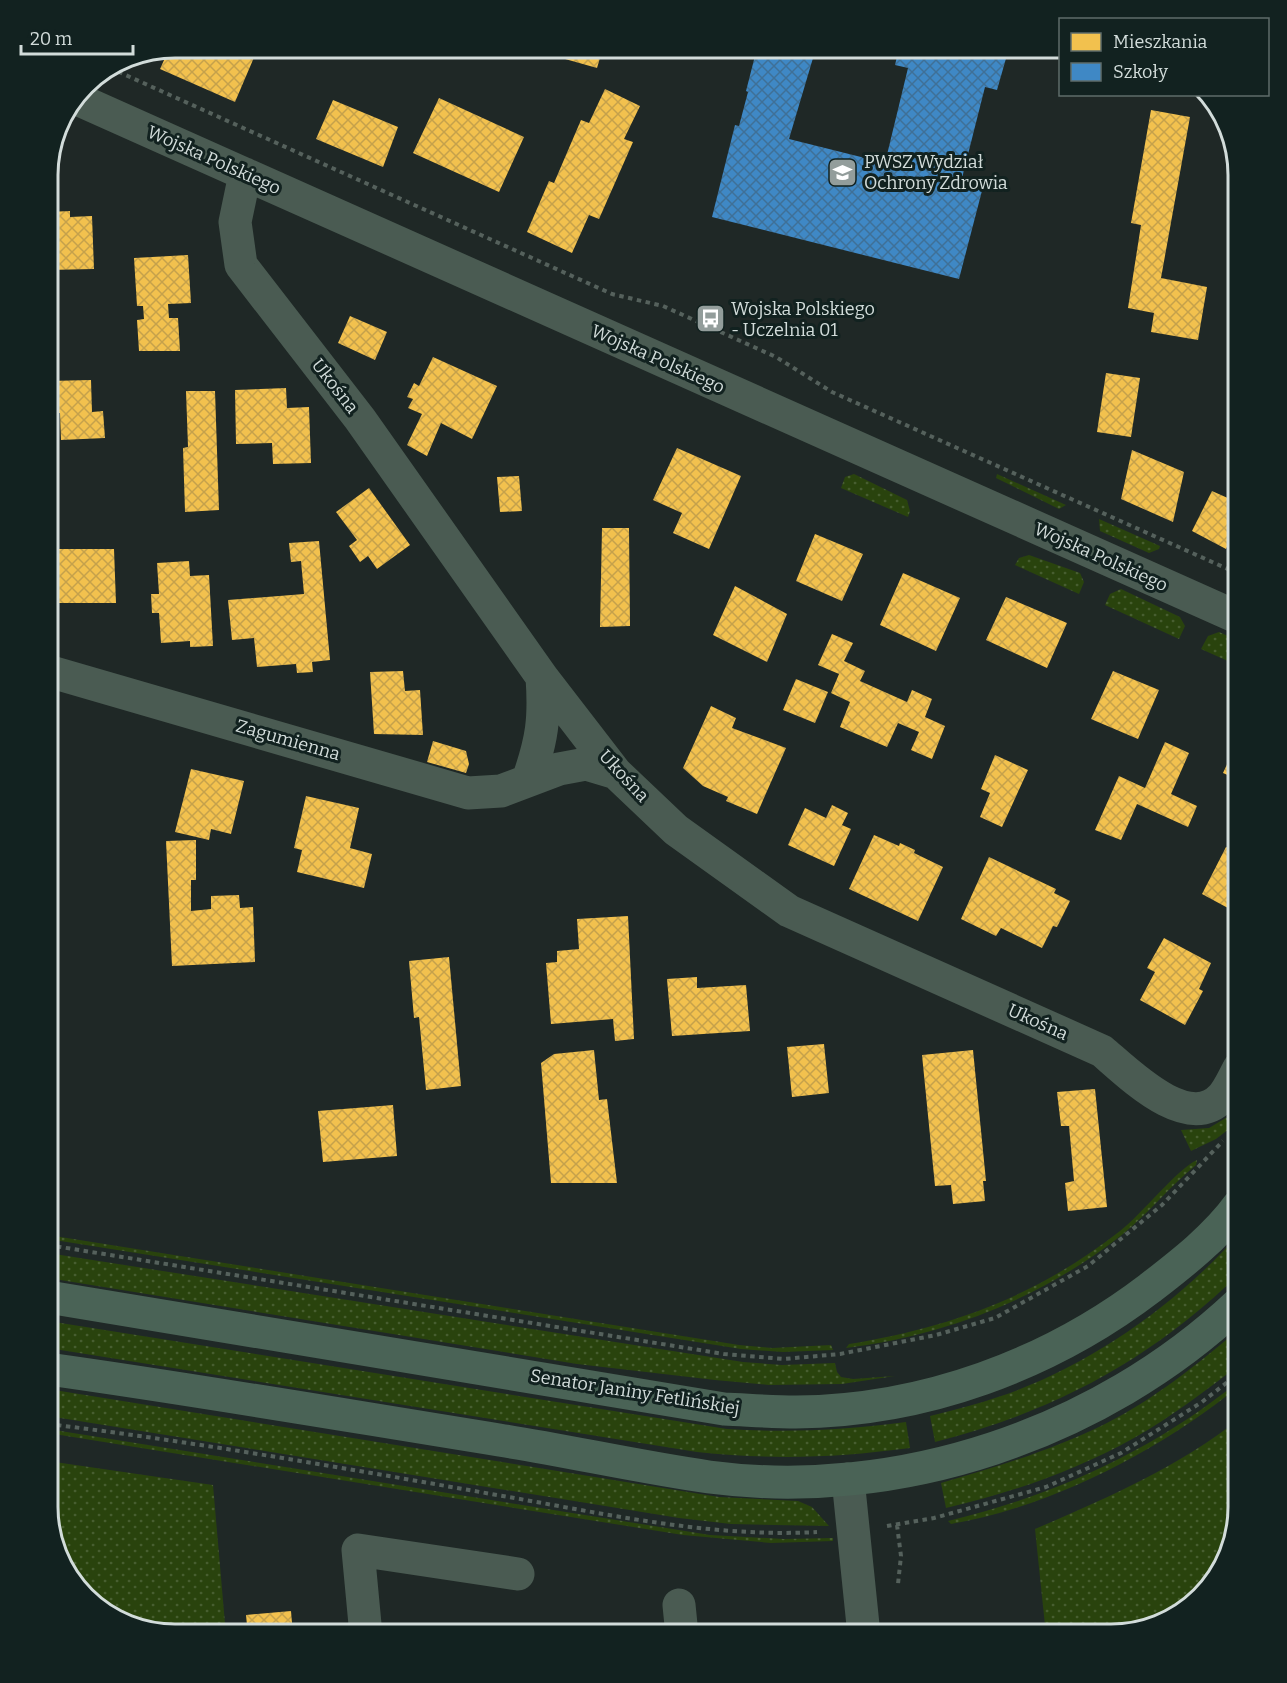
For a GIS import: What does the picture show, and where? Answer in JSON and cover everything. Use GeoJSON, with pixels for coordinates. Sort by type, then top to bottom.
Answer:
{"type":"FeatureCollection","features":[{"type":"Feature","properties":{"kind":"main road","name":"Senator Janiny Fetlińskiej"},"geometry":{"type":"LineString","coordinates":[[58,1299],[724,1409],[796,1412],[844,1409],[912,1398],[972,1382],[1051,1351],[1124,1307],[1183,1263],[1228,1216]]}},
{"type":"Feature","properties":{"kind":"main road"},"geometry":{"type":"LineString","coordinates":[[58,1371],[539,1446],[711,1477],[792,1481],[848,1479],[926,1467],[988,1451],[1075,1416],[1158,1368],[1228,1312]]}},
{"type":"Feature","properties":{"kind":"street","name":"Wojska Polskiego"},"geometry":{"type":"LineString","coordinates":[[84,102],[1228,613]]}},
{"type":"Feature","properties":{"kind":"street","name":"Ukośna"},"geometry":{"type":"LineString","coordinates":[[245,174],[235,222],[241,266],[360,418],[542,677],[616,773],[676,830],[789,911],[1102,1051],[1140,1084],[1170,1103],[1199,1109],[1222,1098],[1228,1087]]}},
{"type":"Feature","properties":{"kind":"street","name":"Zagumienna"},"geometry":{"type":"LineString","coordinates":[[59,674],[468,793],[501,791],[559,769],[586,764],[616,773]]}},
{"type":"Feature","properties":{"kind":"street"},"geometry":{"type":"LineString","coordinates":[[528,780],[539,749],[545,717],[542,677]]}},
{"type":"Feature","properties":{"kind":"street"},"geometry":{"type":"LineString","coordinates":[[848,1479],[863,1624]]}},
{"type":"Feature","properties":{"kind":"street"},"geometry":{"type":"LineString","coordinates":[[365,1624],[358,1550],[518,1574]]}},
{"type":"Feature","properties":{"kind":"path"},"geometry":{"type":"LineString","coordinates":[[121,73],[612,294],[663,306],[776,357],[832,392],[1228,568]]}},
{"type":"Feature","properties":{"kind":"path"},"geometry":{"type":"LineString","coordinates":[[58,1247],[724,1354],[784,1359],[840,1354],[936,1335],[995,1318],[1088,1266],[1162,1205],[1226,1139]]}},
{"type":"Feature","properties":{"kind":"path"},"geometry":{"type":"LineString","coordinates":[[896,1595],[901,1556],[897,1526]]}},
{"type":"Feature","properties":{"kind":"green space"},"geometry":{"type":"Polygon","coordinates":[[[854,474],[907,500],[910,511],[908,517],[841,488],[845,477],[854,474]]]}},
{"type":"Feature","properties":{"kind":"green space"},"geometry":{"type":"Polygon","coordinates":[[[997,474],[1066,505],[1059,509],[996,478],[997,474]]]}},
{"type":"Feature","properties":{"kind":"green space"},"geometry":{"type":"Polygon","coordinates":[[[1099,519],[1160,546],[1159,549],[1149,553],[1100,531],[1099,519]]]}},
{"type":"Feature","properties":{"kind":"green space"},"geometry":{"type":"Polygon","coordinates":[[[1029,555],[1080,573],[1084,582],[1079,594],[1015,565],[1019,558],[1029,555]]]}},
{"type":"Feature","properties":{"kind":"green space"},"geometry":{"type":"Polygon","coordinates":[[[1121,589],[1180,617],[1185,626],[1179,639],[1105,605],[1110,594],[1121,589]]]}},
{"type":"Feature","properties":{"kind":"green space"},"geometry":{"type":"Polygon","coordinates":[[[1219,632],[1228,636],[1228,661],[1201,649],[1208,636],[1219,632]]]}},
{"type":"Feature","properties":{"kind":"green space"},"geometry":{"type":"Polygon","coordinates":[[[1228,1117],[1228,1130],[1216,1139],[1191,1151],[1181,1130],[1209,1128],[1228,1117]]]}},
{"type":"Feature","properties":{"kind":"green space"},"geometry":{"type":"Polygon","coordinates":[[[1197,1160],[1196,1165],[1123,1234],[1092,1257],[1027,1295],[957,1323],[921,1334],[846,1348],[849,1344],[887,1337],[958,1318],[992,1306],[1057,1274],[1120,1231],[1180,1172],[1197,1160]]]}},
{"type":"Feature","properties":{"kind":"green space"},"geometry":{"type":"Polygon","coordinates":[[[58,1237],[739,1345],[772,1348],[831,1345],[833,1350],[783,1352],[741,1349],[58,1241],[58,1237]]]}},
{"type":"Feature","properties":{"kind":"green space"},"geometry":{"type":"Polygon","coordinates":[[[1228,1246],[1228,1284],[1206,1305],[1135,1357],[1098,1379],[1020,1415],[935,1442],[930,1416],[984,1402],[1067,1368],[1130,1330],[1188,1285],[1228,1246]]]}},
{"type":"Feature","properties":{"kind":"green space"},"geometry":{"type":"Polygon","coordinates":[[[58,1255],[743,1362],[782,1365],[835,1363],[841,1377],[853,1379],[895,1376],[842,1384],[769,1385],[577,1364],[58,1280],[58,1255]]]}},
{"type":"Feature","properties":{"kind":"green space"},"geometry":{"type":"Polygon","coordinates":[[[58,1323],[727,1429],[816,1430],[906,1422],[910,1448],[804,1457],[697,1452],[58,1350],[58,1323]]]}},
{"type":"Feature","properties":{"kind":"green space"},"geometry":{"type":"Polygon","coordinates":[[[1228,1338],[1228,1373],[1148,1430],[1066,1471],[1018,1488],[946,1508],[941,1483],[1024,1457],[1105,1424],[1175,1381],[1228,1338]]]}},
{"type":"Feature","properties":{"kind":"green space"},"geometry":{"type":"Polygon","coordinates":[[[1228,1389],[1228,1395],[1208,1410],[1140,1453],[1103,1473],[1066,1490],[989,1516],[951,1524],[948,1521],[1026,1498],[1101,1468],[1138,1449],[1228,1389]]]}},
{"type":"Feature","properties":{"kind":"green space"},"geometry":{"type":"Polygon","coordinates":[[[58,1391],[719,1497],[798,1501],[812,1507],[829,1526],[731,1524],[679,1518],[58,1418],[58,1391]]]}},
{"type":"Feature","properties":{"kind":"green space"},"geometry":{"type":"Polygon","coordinates":[[[1228,1427],[1227,1523],[1220,1552],[1209,1573],[1199,1585],[1177,1605],[1142,1621],[1112,1624],[1045,1624],[1035,1529],[1141,1481],[1228,1427]]]}},
{"type":"Feature","properties":{"kind":"green space"},"geometry":{"type":"Polygon","coordinates":[[[58,1431],[710,1535],[784,1539],[833,1538],[833,1541],[771,1543],[683,1535],[58,1435],[58,1431]]]}},
{"type":"Feature","properties":{"kind":"green space"},"geometry":{"type":"Polygon","coordinates":[[[58,1462],[213,1485],[225,1624],[168,1624],[138,1618],[110,1605],[78,1573],[61,1530],[58,1508],[58,1462]]]}},
{"type":"Feature","properties":{"kind":"building: Mieszkania"},"geometry":{"type":"Polygon","coordinates":[[[164,59],[168,59],[253,59],[235,102],[160,69],[164,59]]]}},
{"type":"Feature","properties":{"kind":"building: Mieszkania"},"geometry":{"type":"Polygon","coordinates":[[[565,59],[600,59],[597,68],[565,59]]]}},
{"type":"Feature","properties":{"kind":"building: Mieszkania"},"geometry":{"type":"Polygon","coordinates":[[[605,89],[640,106],[624,139],[633,142],[599,219],[589,215],[572,253],[527,232],[549,181],[554,183],[581,120],[589,123],[605,89]]]}},
{"type":"Feature","properties":{"kind":"building: Mieszkania"},"geometry":{"type":"Polygon","coordinates":[[[439,98],[524,137],[499,192],[413,153],[439,98]]]}},
{"type":"Feature","properties":{"kind":"building: Mieszkania"},"geometry":{"type":"Polygon","coordinates":[[[333,100],[398,127],[383,167],[316,139],[333,100]]]}},
{"type":"Feature","properties":{"kind":"building: Mieszkania"},"geometry":{"type":"Polygon","coordinates":[[[1151,110],[1190,117],[1161,278],[1207,287],[1198,340],[1151,332],[1154,313],[1128,308],[1141,225],[1131,223],[1151,110]]]}},
{"type":"Feature","properties":{"kind":"building: Mieszkania"},"geometry":{"type":"Polygon","coordinates":[[[70,211],[70,217],[92,216],[94,269],[59,270],[59,212],[70,211]]]}},
{"type":"Feature","properties":{"kind":"building: Mieszkania"},"geometry":{"type":"Polygon","coordinates":[[[188,255],[191,303],[168,304],[169,318],[178,318],[180,351],[139,351],[137,320],[144,319],[143,306],[137,306],[134,258],[188,255]]]}},
{"type":"Feature","properties":{"kind":"building: Mieszkania"},"geometry":{"type":"Polygon","coordinates":[[[350,316],[387,332],[375,360],[338,343],[350,316]]]}},
{"type":"Feature","properties":{"kind":"building: Mieszkania"},"geometry":{"type":"Polygon","coordinates":[[[433,357],[497,386],[472,439],[441,423],[427,456],[407,445],[422,414],[408,408],[413,399],[407,397],[414,383],[419,386],[433,357]]]}},
{"type":"Feature","properties":{"kind":"building: Mieszkania"},"geometry":{"type":"Polygon","coordinates":[[[1106,373],[1140,378],[1131,437],[1097,432],[1106,373]]]}},
{"type":"Feature","properties":{"kind":"building: Mieszkania"},"geometry":{"type":"Polygon","coordinates":[[[91,380],[92,412],[103,411],[105,438],[61,440],[59,381],[91,380]]]}},
{"type":"Feature","properties":{"kind":"building: Mieszkania"},"geometry":{"type":"Polygon","coordinates":[[[286,388],[287,408],[309,407],[311,463],[273,464],[272,443],[236,444],[235,390],[286,388]]]}},
{"type":"Feature","properties":{"kind":"building: Mieszkania"},"geometry":{"type":"Polygon","coordinates":[[[186,391],[215,391],[219,510],[185,512],[183,448],[188,447],[186,391]]]}},
{"type":"Feature","properties":{"kind":"building: Mieszkania"},"geometry":{"type":"Polygon","coordinates":[[[677,448],[741,476],[709,549],[673,533],[682,513],[653,500],[677,448]]]}},
{"type":"Feature","properties":{"kind":"building: Mieszkania"},"geometry":{"type":"Polygon","coordinates":[[[1132,450],[1184,472],[1173,522],[1121,499],[1132,450]]]}},
{"type":"Feature","properties":{"kind":"building: Mieszkania"},"geometry":{"type":"Polygon","coordinates":[[[519,476],[522,511],[500,512],[497,477],[519,476]]]}},
{"type":"Feature","properties":{"kind":"building: Mieszkania"},"geometry":{"type":"Polygon","coordinates":[[[369,488],[410,545],[377,569],[368,556],[360,562],[349,546],[357,540],[336,512],[369,488]]]}},
{"type":"Feature","properties":{"kind":"building: Mieszkania"},"geometry":{"type":"Polygon","coordinates":[[[1212,491],[1228,498],[1228,545],[1226,549],[1192,531],[1212,491]]]}},
{"type":"Feature","properties":{"kind":"building: Mieszkania"},"geometry":{"type":"Polygon","coordinates":[[[602,528],[629,528],[630,626],[600,627],[602,528]]]}},
{"type":"Feature","properties":{"kind":"building: Mieszkania"},"geometry":{"type":"Polygon","coordinates":[[[815,534],[863,554],[842,601],[796,581],[815,534]]]}},
{"type":"Feature","properties":{"kind":"building: Mieszkania"},"geometry":{"type":"Polygon","coordinates":[[[319,541],[330,660],[312,662],[313,672],[297,673],[296,664],[257,667],[254,638],[232,640],[228,600],[304,594],[301,561],[291,562],[289,543],[319,541]]]}},
{"type":"Feature","properties":{"kind":"building: Mieszkania"},"geometry":{"type":"Polygon","coordinates":[[[59,549],[114,549],[116,603],[59,603],[59,549]]]}},
{"type":"Feature","properties":{"kind":"building: Mieszkania"},"geometry":{"type":"Polygon","coordinates":[[[189,561],[190,576],[209,575],[213,646],[190,647],[190,641],[161,643],[159,613],[152,613],[151,594],[159,594],[157,563],[189,561]]]}},
{"type":"Feature","properties":{"kind":"building: Mieszkania"},"geometry":{"type":"Polygon","coordinates":[[[903,573],[960,598],[936,651],[880,625],[903,573]]]}},
{"type":"Feature","properties":{"kind":"building: Mieszkania"},"geometry":{"type":"Polygon","coordinates":[[[735,586],[787,614],[767,662],[713,635],[735,586]]]}},
{"type":"Feature","properties":{"kind":"building: Mieszkania"},"geometry":{"type":"Polygon","coordinates":[[[1006,597],[1067,623],[1047,668],[986,640],[1006,597]]]}},
{"type":"Feature","properties":{"kind":"building: Mieszkania"},"geometry":{"type":"Polygon","coordinates":[[[832,634],[853,643],[844,661],[865,671],[860,681],[907,702],[912,690],[932,699],[925,717],[945,726],[932,759],[911,750],[919,732],[898,723],[887,747],[840,727],[850,702],[831,693],[839,674],[818,665],[832,634]]]}},
{"type":"Feature","properties":{"kind":"building: Mieszkania"},"geometry":{"type":"Polygon","coordinates":[[[403,671],[405,691],[420,690],[423,735],[374,734],[370,672],[403,671]]]}},
{"type":"Feature","properties":{"kind":"building: Mieszkania"},"geometry":{"type":"Polygon","coordinates":[[[1113,671],[1159,690],[1138,739],[1091,719],[1113,671]]]}},
{"type":"Feature","properties":{"kind":"building: Mieszkania"},"geometry":{"type":"Polygon","coordinates":[[[796,679],[828,692],[815,723],[783,710],[796,679]]]}},
{"type":"Feature","properties":{"kind":"building: Mieszkania"},"geometry":{"type":"Polygon","coordinates":[[[711,706],[736,718],[732,728],[786,748],[757,814],[726,801],[728,797],[703,786],[683,768],[711,706]]]}},
{"type":"Feature","properties":{"kind":"building: Mieszkania"},"geometry":{"type":"Polygon","coordinates":[[[433,741],[466,751],[469,764],[466,773],[427,762],[433,741]]]}},
{"type":"Feature","properties":{"kind":"building: Mieszkania"},"geometry":{"type":"Polygon","coordinates":[[[1165,742],[1189,753],[1171,794],[1197,806],[1188,827],[1137,804],[1121,840],[1095,830],[1119,776],[1145,788],[1165,742]]]}},
{"type":"Feature","properties":{"kind":"building: Mieszkania"},"geometry":{"type":"Polygon","coordinates":[[[995,755],[1028,770],[1002,827],[980,817],[990,793],[981,789],[995,755]]]}},
{"type":"Feature","properties":{"kind":"building: Mieszkania"},"geometry":{"type":"Polygon","coordinates":[[[1228,762],[1228,775],[1223,773],[1228,762]]]}},
{"type":"Feature","properties":{"kind":"building: Mieszkania"},"geometry":{"type":"Polygon","coordinates":[[[191,769],[244,781],[231,834],[211,829],[209,840],[175,832],[191,769]]]}},
{"type":"Feature","properties":{"kind":"building: Mieszkania"},"geometry":{"type":"Polygon","coordinates":[[[306,796],[359,808],[350,848],[372,854],[364,888],[297,872],[302,850],[294,848],[306,796]]]}},
{"type":"Feature","properties":{"kind":"building: Mieszkania"},"geometry":{"type":"Polygon","coordinates":[[[832,805],[848,813],[842,825],[851,829],[834,866],[788,845],[805,808],[826,818],[832,805]]]}},
{"type":"Feature","properties":{"kind":"building: Mieszkania"},"geometry":{"type":"Polygon","coordinates":[[[874,835],[899,846],[900,843],[915,850],[914,853],[943,867],[918,921],[849,889],[874,835]]]}},
{"type":"Feature","properties":{"kind":"building: Mieszkania"},"geometry":{"type":"Polygon","coordinates":[[[196,840],[196,880],[191,880],[191,911],[211,909],[211,896],[239,895],[240,908],[253,907],[255,962],[172,966],[166,841],[196,840]]]}},
{"type":"Feature","properties":{"kind":"building: Mieszkania"},"geometry":{"type":"Polygon","coordinates":[[[1226,847],[1228,848],[1228,908],[1202,894],[1226,847]]]}},
{"type":"Feature","properties":{"kind":"building: Mieszkania"},"geometry":{"type":"Polygon","coordinates":[[[989,857],[1056,889],[1054,893],[1070,901],[1057,927],[1053,926],[1042,948],[1001,928],[996,936],[961,919],[989,857]]]}},
{"type":"Feature","properties":{"kind":"building: Mieszkania"},"geometry":{"type":"Polygon","coordinates":[[[628,916],[634,1039],[615,1041],[613,1019],[551,1024],[546,963],[557,962],[557,951],[579,949],[577,919],[628,916]]]}},
{"type":"Feature","properties":{"kind":"building: Mieszkania"},"geometry":{"type":"Polygon","coordinates":[[[1164,938],[1211,963],[1199,989],[1203,991],[1185,1025],[1140,1000],[1155,972],[1147,968],[1164,938]]]}},
{"type":"Feature","properties":{"kind":"building: Mieszkania"},"geometry":{"type":"Polygon","coordinates":[[[449,957],[461,1086],[426,1090],[419,1017],[414,1018],[409,961],[449,957]]]}},
{"type":"Feature","properties":{"kind":"building: Mieszkania"},"geometry":{"type":"Polygon","coordinates":[[[697,977],[697,988],[746,985],[750,1031],[672,1036],[667,979],[697,977]]]}},
{"type":"Feature","properties":{"kind":"building: Mieszkania"},"geometry":{"type":"Polygon","coordinates":[[[824,1044],[829,1093],[792,1097],[787,1047],[824,1044]]]}},
{"type":"Feature","properties":{"kind":"building: Mieszkania"},"geometry":{"type":"Polygon","coordinates":[[[594,1050],[599,1100],[607,1099],[617,1183],[551,1183],[541,1063],[554,1054],[594,1050]]]}},
{"type":"Feature","properties":{"kind":"building: Mieszkania"},"geometry":{"type":"Polygon","coordinates":[[[973,1050],[986,1181],[983,1181],[985,1201],[953,1204],[951,1185],[935,1186],[922,1055],[973,1050]]]}},
{"type":"Feature","properties":{"kind":"building: Mieszkania"},"geometry":{"type":"Polygon","coordinates":[[[1095,1089],[1107,1207],[1068,1211],[1065,1183],[1074,1181],[1069,1126],[1061,1126],[1057,1092],[1095,1089]]]}},
{"type":"Feature","properties":{"kind":"building: Mieszkania"},"geometry":{"type":"Polygon","coordinates":[[[393,1105],[397,1156],[323,1162],[318,1111],[393,1105]]]}},
{"type":"Feature","properties":{"kind":"building: Mieszkania"},"geometry":{"type":"Polygon","coordinates":[[[291,1611],[292,1624],[247,1624],[246,1615],[291,1611]]]}},
{"type":"Feature","properties":{"kind":"building: Szkoły","name":"PWSZ Wydział Ochrony Zdrowia"},"geometry":{"type":"Polygon","coordinates":[[[754,59],[813,59],[789,139],[885,163],[908,68],[895,65],[896,59],[1006,59],[997,90],[985,87],[961,182],[983,187],[959,279],[712,217],[735,125],[739,126],[748,92],[746,91],[754,59]]]}},
{"type":"Feature","properties":{"kind":"place","name":"PWSZ Wydział Ochrony Zdrowia"},"geometry":{"type":"Point","coordinates":[843,172]}},
{"type":"Feature","properties":{"kind":"place","name":"Wojska Polskiego - Uczelnia 01"},"geometry":{"type":"Point","coordinates":[710,319]}}]}
